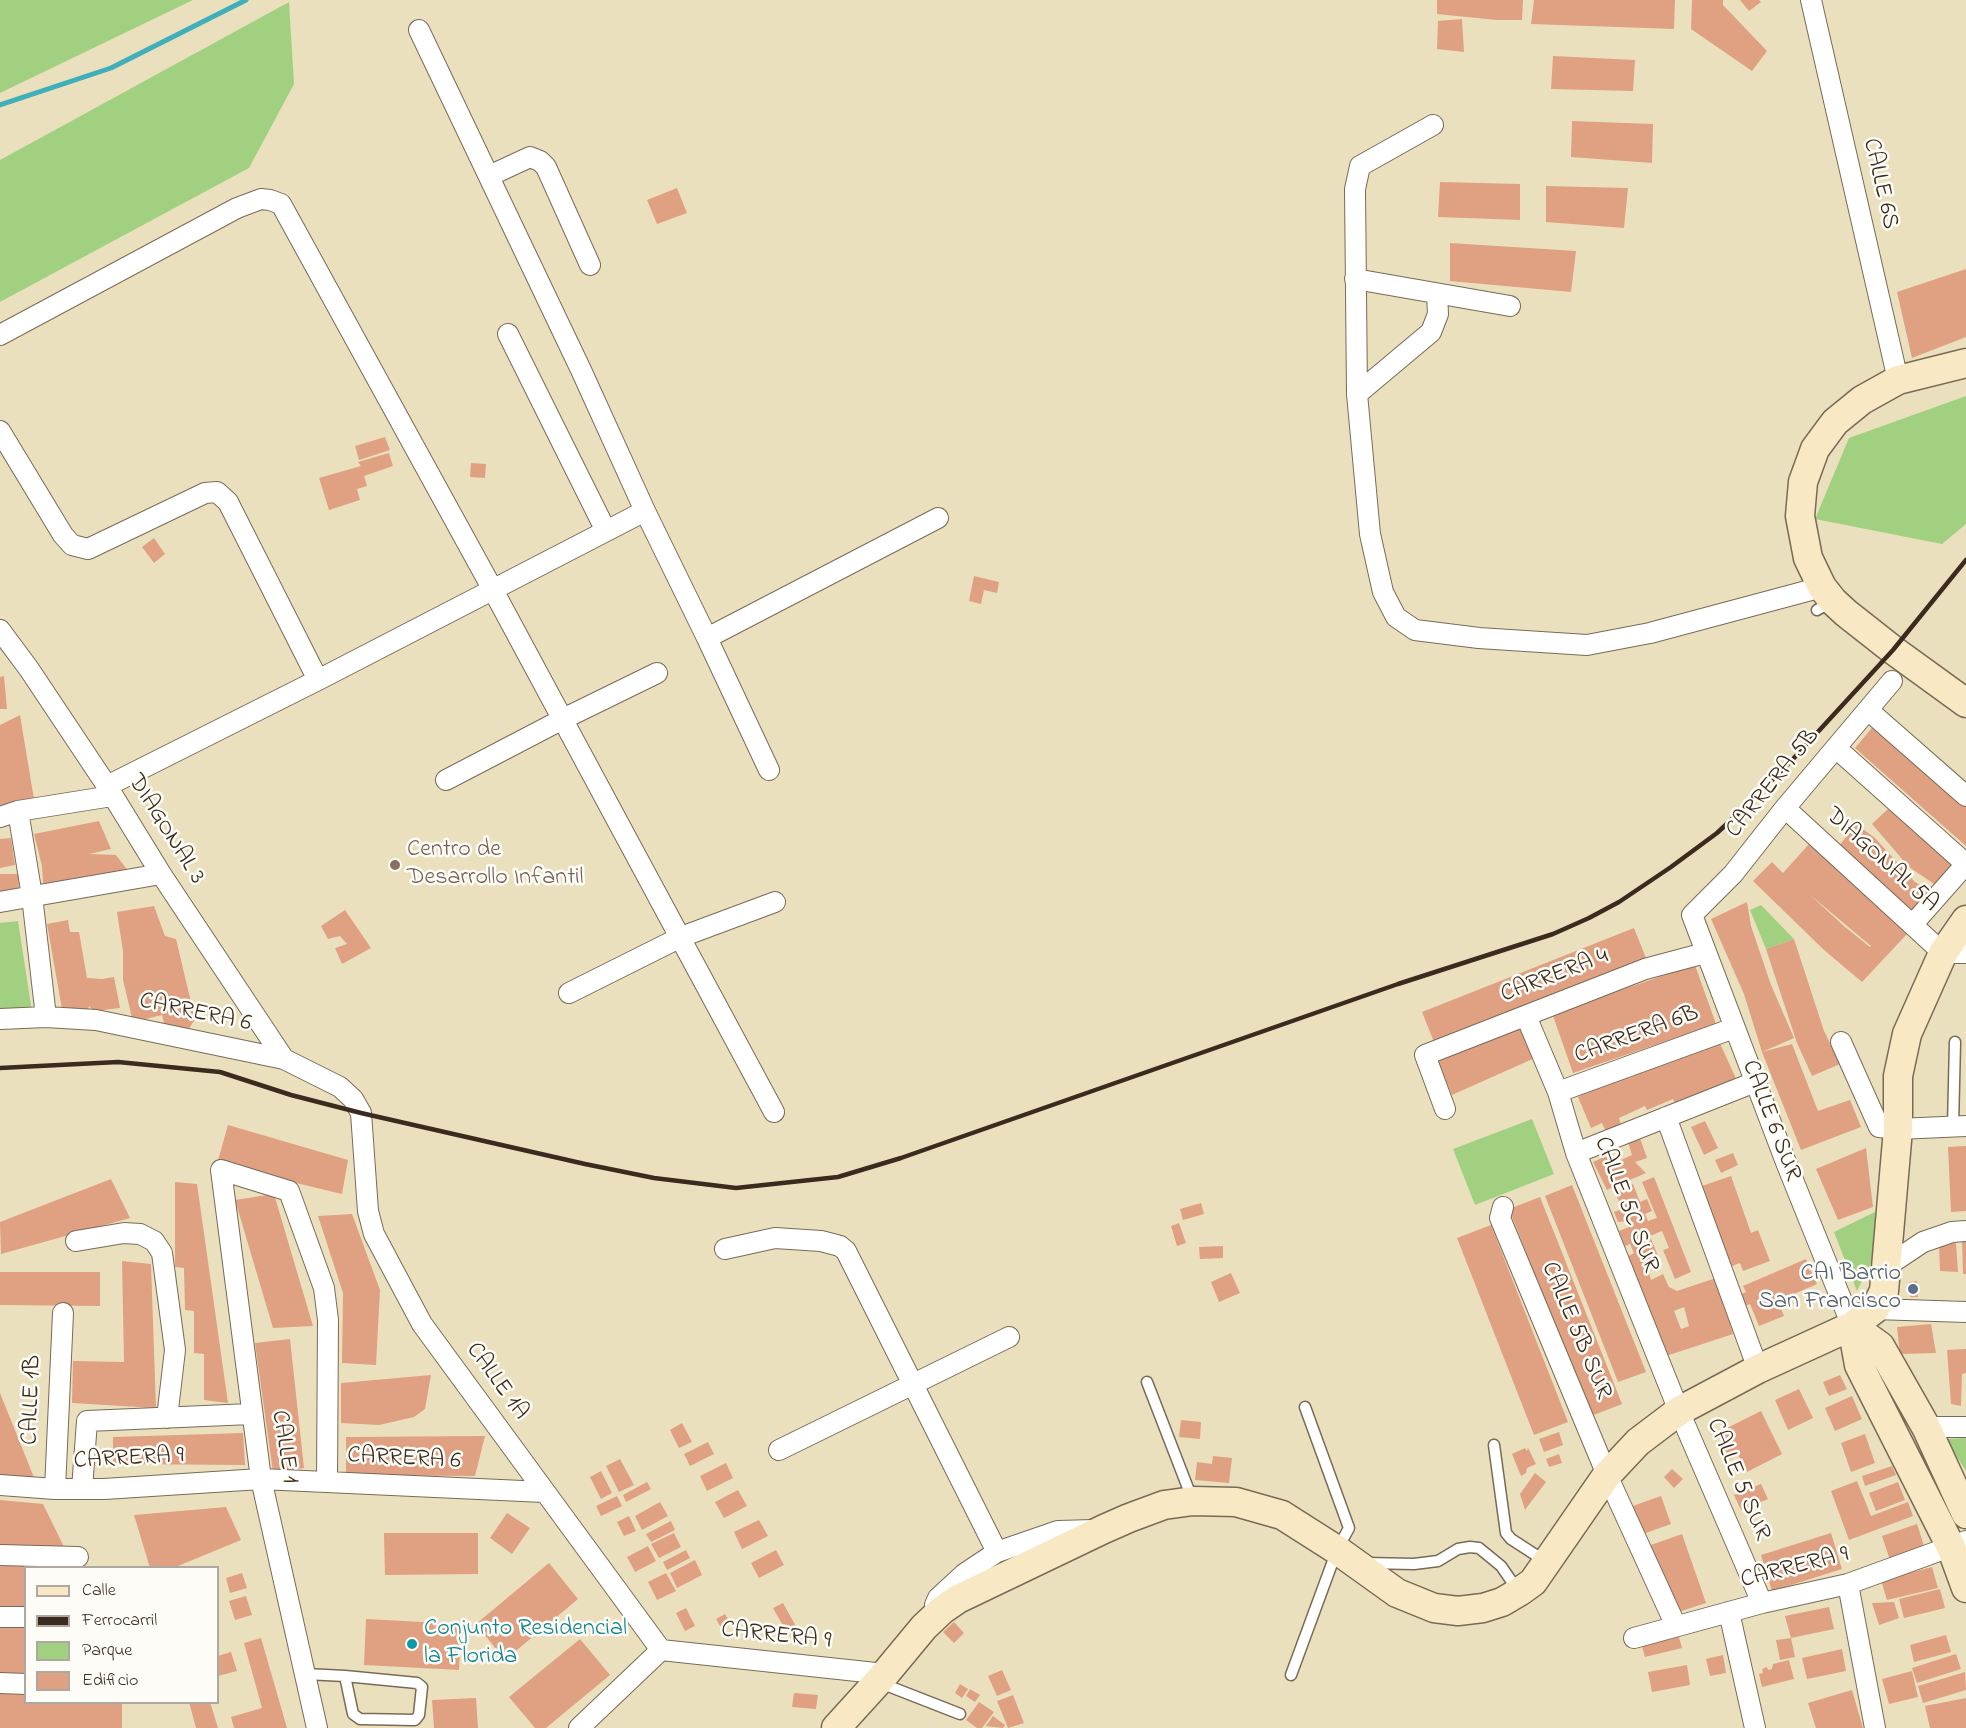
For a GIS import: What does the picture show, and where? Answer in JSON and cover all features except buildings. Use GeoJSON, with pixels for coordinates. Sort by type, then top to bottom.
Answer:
{"type":"FeatureCollection","features":[{"type":"Feature","properties":{"kind":"main road"},"geometry":{"type":"LineString","coordinates":[[1966,363],[1898,380],[1862,400],[1835,422],[1815,449],[1803,482],[1800,516],[1808,558],[1824,600],[1966,704]]}},
{"type":"Feature","properties":{"kind":"main road"},"geometry":{"type":"LineString","coordinates":[[836,1728],[882,1678],[924,1627],[958,1599],[1104,1529],[1164,1505],[1193,1501],[1236,1502],[1282,1515],[1397,1593],[1434,1608],[1458,1611],[1483,1608],[1502,1602],[1533,1582],[1607,1475],[1638,1442],[1679,1411],[1758,1369],[1852,1326],[1875,1309],[1884,1291],[1887,1266],[1898,1129],[1898,1076],[1907,1034],[1955,953],[1966,920]]}},
{"type":"Feature","properties":{"kind":"main road"},"geometry":{"type":"LineString","coordinates":[[1852,1326],[1880,1346],[1926,1427],[1966,1514]]}},
{"type":"Feature","properties":{"kind":"main road","name":"CALLE 6 SUR"},"geometry":{"type":"LineString","coordinates":[[1852,1326],[1859,1365],[1959,1544],[1966,1588]]}},
{"type":"Feature","properties":{"kind":"street","name":"CALLE 6S"},"geometry":{"type":"LineString","coordinates":[[1811,0],[1898,380]]}},
{"type":"Feature","properties":{"kind":"street"},"geometry":{"type":"LineString","coordinates":[[419,30],[769,770]]}},
{"type":"Feature","properties":{"kind":"street"},"geometry":{"type":"LineString","coordinates":[[1433,124],[1360,166],[1355,189],[1357,394],[1370,534],[1383,592],[1396,617],[1414,630],[1479,638],[1587,645],[1824,600]]}},
{"type":"Feature","properties":{"kind":"street"},"geometry":{"type":"LineString","coordinates":[[489,176],[530,157],[540,161],[546,167],[590,266]]}},
{"type":"Feature","properties":{"kind":"street"},"geometry":{"type":"LineString","coordinates":[[0,335],[237,208],[261,199],[280,204],[493,590],[774,1112]]}},
{"type":"Feature","properties":{"kind":"street"},"geometry":{"type":"LineString","coordinates":[[1355,279],[1510,306]]}},
{"type":"Feature","properties":{"kind":"street"},"geometry":{"type":"LineString","coordinates":[[1357,394],[1431,332],[1438,314],[1437,294]]}},
{"type":"Feature","properties":{"kind":"street"},"geometry":{"type":"LineString","coordinates":[[508,334],[606,531]]}},
{"type":"Feature","properties":{"kind":"street"},"geometry":{"type":"LineString","coordinates":[[0,431],[63,535],[72,545],[88,549],[205,493],[217,492],[228,502],[318,680]]}},
{"type":"Feature","properties":{"kind":"street"},"geometry":{"type":"LineString","coordinates":[[46,1017],[32,896],[9,814],[109,791],[645,511]]}},
{"type":"Feature","properties":{"kind":"street"},"geometry":{"type":"LineString","coordinates":[[706,638],[938,518]]}},
{"type":"Feature","properties":{"kind":"street","name":"DIAGONAL 3"},"geometry":{"type":"LineString","coordinates":[[0,630],[29,669],[284,1059]]}},
{"type":"Feature","properties":{"kind":"street"},"geometry":{"type":"LineString","coordinates":[[446,780],[657,673]]}},
{"type":"Feature","properties":{"kind":"street","name":"CARRERA 5B"},"geometry":{"type":"LineString","coordinates":[[1692,915],[1733,874],[1785,808],[1892,681]]}},
{"type":"Feature","properties":{"kind":"street"},"geometry":{"type":"LineString","coordinates":[[1868,710],[1966,796]]}},
{"type":"Feature","properties":{"kind":"street"},"geometry":{"type":"LineString","coordinates":[[1836,748],[1966,864],[1913,924]]}},
{"type":"Feature","properties":{"kind":"street","name":"DIAGONAL 5A"},"geometry":{"type":"LineString","coordinates":[[1785,808],[1913,924],[1955,953]]}},
{"type":"Feature","properties":{"kind":"street"},"geometry":{"type":"LineString","coordinates":[[0,902],[161,874]]}},
{"type":"Feature","properties":{"kind":"street"},"geometry":{"type":"LineString","coordinates":[[569,993],[681,937],[775,902]]}},
{"type":"Feature","properties":{"kind":"street","name":"CALLE 6 SUR"},"geometry":{"type":"LineString","coordinates":[[1692,915],[1755,1082],[1852,1326]]}},
{"type":"Feature","properties":{"kind":"street","name":"CARRERA 4"},"geometry":{"type":"LineString","coordinates":[[1445,1109],[1425,1055],[1645,969],[1705,953]]}},
{"type":"Feature","properties":{"kind":"street","name":"CALLE 5C SUR"},"geometry":{"type":"LineString","coordinates":[[1526,1016],[1558,1092],[1576,1153],[1679,1411]]}},
{"type":"Feature","properties":{"kind":"street","name":"CARRERA 6"},"geometry":{"type":"LineString","coordinates":[[0,1019],[46,1017],[96,1020],[284,1059],[340,1088],[353,1099],[361,1113]]}},
{"type":"Feature","properties":{"kind":"street","name":"CARRERA 6B"},"geometry":{"type":"LineString","coordinates":[[1558,1092],[1734,1028]]}},
{"type":"Feature","properties":{"kind":"street"},"geometry":{"type":"LineString","coordinates":[[1841,1042],[1879,1127],[1898,1129],[1959,1126]]}},
{"type":"Feature","properties":{"kind":"street"},"geometry":{"type":"LineString","coordinates":[[1576,1153],[1755,1082]]}},
{"type":"Feature","properties":{"kind":"street","name":"CALLE 1A"},"geometry":{"type":"LineString","coordinates":[[361,1113],[368,1211],[374,1234],[422,1324],[661,1650]]}},
{"type":"Feature","properties":{"kind":"street"},"geometry":{"type":"LineString","coordinates":[[1666,1117],[1758,1369]]}},
{"type":"Feature","properties":{"kind":"street","name":"CALLE 1"},"geometry":{"type":"LineString","coordinates":[[317,1728],[261,1479],[221,1170],[290,1191],[324,1288],[328,1320],[327,1482]]}},
{"type":"Feature","properties":{"kind":"street","name":"CALLE 5B SUR"},"geometry":{"type":"LineString","coordinates":[[1503,1207],[1500,1218],[1607,1475],[1676,1626]]}},
{"type":"Feature","properties":{"kind":"street"},"geometry":{"type":"LineString","coordinates":[[1887,1266],[1923,1242],[1952,1232],[1966,1231]]}},
{"type":"Feature","properties":{"kind":"street"},"geometry":{"type":"LineString","coordinates":[[76,1240],[124,1233],[140,1234],[154,1241],[162,1253],[175,1350],[167,1418]]}},
{"type":"Feature","properties":{"kind":"street"},"geometry":{"type":"LineString","coordinates":[[725,1249],[775,1238],[821,1240],[840,1246],[846,1251],[997,1552]]}},
{"type":"Feature","properties":{"kind":"street"},"geometry":{"type":"LineString","coordinates":[[1875,1309],[1966,1312]]}},
{"type":"Feature","properties":{"kind":"street","name":"CALLE 1B"},"geometry":{"type":"LineString","coordinates":[[55,1489],[63,1313]]}},
{"type":"Feature","properties":{"kind":"street"},"geometry":{"type":"LineString","coordinates":[[780,1450],[1009,1337]]}},
{"type":"Feature","properties":{"kind":"street","name":"CALLE 5 SUR"},"geometry":{"type":"LineString","coordinates":[[1679,1411],[1762,1603]]}},
{"type":"Feature","properties":{"kind":"street"},"geometry":{"type":"LineString","coordinates":[[82,1489],[87,1421],[251,1414]]}},
{"type":"Feature","properties":{"kind":"street"},"geometry":{"type":"LineString","coordinates":[[1926,1427],[1966,1427]]}},
{"type":"Feature","properties":{"kind":"street","name":"CARRERA 6"},"geometry":{"type":"LineString","coordinates":[[261,1479],[544,1492]]}},
{"type":"Feature","properties":{"kind":"street","name":"CARRERA 9"},"geometry":{"type":"LineString","coordinates":[[0,1485],[82,1489],[261,1479]]}},
{"type":"Feature","properties":{"kind":"street"},"geometry":{"type":"LineString","coordinates":[[924,1627],[938,1598],[964,1574],[997,1552],[1058,1531],[1104,1529]]}},
{"type":"Feature","properties":{"kind":"street","name":"CARRERA 9"},"geometry":{"type":"LineString","coordinates":[[1635,1638],[1762,1603],[1848,1584],[1959,1544]]}},
{"type":"Feature","properties":{"kind":"street"},"geometry":{"type":"LineString","coordinates":[[0,1555],[78,1557]]}},
{"type":"Feature","properties":{"kind":"street"},"geometry":{"type":"LineString","coordinates":[[1848,1584],[1875,1728]]}},
{"type":"Feature","properties":{"kind":"street"},"geometry":{"type":"LineString","coordinates":[[1729,1612],[1755,1728]]}},
{"type":"Feature","properties":{"kind":"street"},"geometry":{"type":"LineString","coordinates":[[0,1617],[24,1617]]}},
{"type":"Feature","properties":{"kind":"street"},"geometry":{"type":"LineString","coordinates":[[579,1728],[661,1650]]}},
{"type":"Feature","properties":{"kind":"street","name":"CARRERA 9"},"geometry":{"type":"LineString","coordinates":[[661,1650],[882,1678]]}},
{"type":"Feature","properties":{"kind":"street"},"geometry":{"type":"LineString","coordinates":[[0,1683],[24,1683]]}},
{"type":"Feature","properties":{"kind":"lane"},"geometry":{"type":"LineString","coordinates":[[1955,1042],[1959,1126]]}},
{"type":"Feature","properties":{"kind":"lane"},"geometry":{"type":"LineString","coordinates":[[1147,1382],[1193,1501]]}},
{"type":"Feature","properties":{"kind":"lane"},"geometry":{"type":"LineString","coordinates":[[1292,1676],[1345,1556],[1349,1528],[1305,1407]]}},
{"type":"Feature","properties":{"kind":"lane"},"geometry":{"type":"LineString","coordinates":[[1494,1445],[1506,1533],[1510,1539],[1547,1563]]}},
{"type":"Feature","properties":{"kind":"lane"},"geometry":{"type":"LineString","coordinates":[[1345,1556],[1414,1564],[1438,1561],[1458,1549],[1479,1548],[1501,1566],[1519,1592]]}},
{"type":"Feature","properties":{"kind":"lane"},"geometry":{"type":"LineString","coordinates":[[306,1674],[345,1676],[417,1683],[422,1687],[419,1715],[415,1720],[360,1719],[353,1714],[345,1676]]}},
{"type":"Feature","properties":{"kind":"lane"},"geometry":{"type":"LineString","coordinates":[[882,1678],[960,1714]]}},
{"type":"Feature","properties":{"kind":"green space"},"geometry":{"type":"Polygon","coordinates":[[[0,0],[193,0],[0,93],[0,0]]]}},
{"type":"Feature","properties":{"kind":"green space"},"geometry":{"type":"Polygon","coordinates":[[[289,2],[294,84],[249,168],[0,302],[0,160],[289,2]]]}},
{"type":"Feature","properties":{"kind":"green space"},"geometry":{"type":"Polygon","coordinates":[[[1966,396],[1966,524],[1942,544],[1815,519],[1849,438],[1966,396]]]}},
{"type":"Feature","properties":{"kind":"green space"},"geometry":{"type":"Polygon","coordinates":[[[1761,905],[1794,939],[1766,949],[1750,910],[1761,905]]]}},
{"type":"Feature","properties":{"kind":"green space"},"geometry":{"type":"Polygon","coordinates":[[[18,921],[33,1018],[0,1020],[0,923],[18,921]]]}},
{"type":"Feature","properties":{"kind":"green space"},"geometry":{"type":"Polygon","coordinates":[[[1532,1119],[1554,1174],[1475,1205],[1453,1149],[1532,1119]]]}},
{"type":"Feature","properties":{"kind":"green space"},"geometry":{"type":"Polygon","coordinates":[[[1881,1209],[1874,1257],[1857,1291],[1834,1232],[1881,1209]]]}},
{"type":"Feature","properties":{"kind":"green space"},"geometry":{"type":"Polygon","coordinates":[[[1966,1438],[1966,1471],[1945,1439],[1966,1438]]]}},
{"type":"Feature","properties":{"kind":"waterway"},"geometry":{"type":"LineString","coordinates":[[0,105],[111,68],[246,0]]}},
{"type":"Feature","properties":{"kind":"railway"},"geometry":{"type":"LineString","coordinates":[[0,1068],[118,1062],[220,1072],[291,1095],[361,1113],[654,1178],[736,1188],[838,1177],[901,1158],[1398,984],[1553,934],[1619,902],[1717,833],[1747,805],[1793,759],[1893,650],[1966,560]]}},
{"type":"Feature","properties":{"kind":"place","name":"Centro de Desarrollo Infantil"},"geometry":{"type":"Point","coordinates":[395,865]}},
{"type":"Feature","properties":{"kind":"place","name":"CAI Barrio San Francisco"},"geometry":{"type":"Point","coordinates":[1913,1289]}},
{"type":"Feature","properties":{"kind":"place","name":"Conjunto Residencial la Florida"},"geometry":{"type":"Point","coordinates":[412,1644]}}]}
